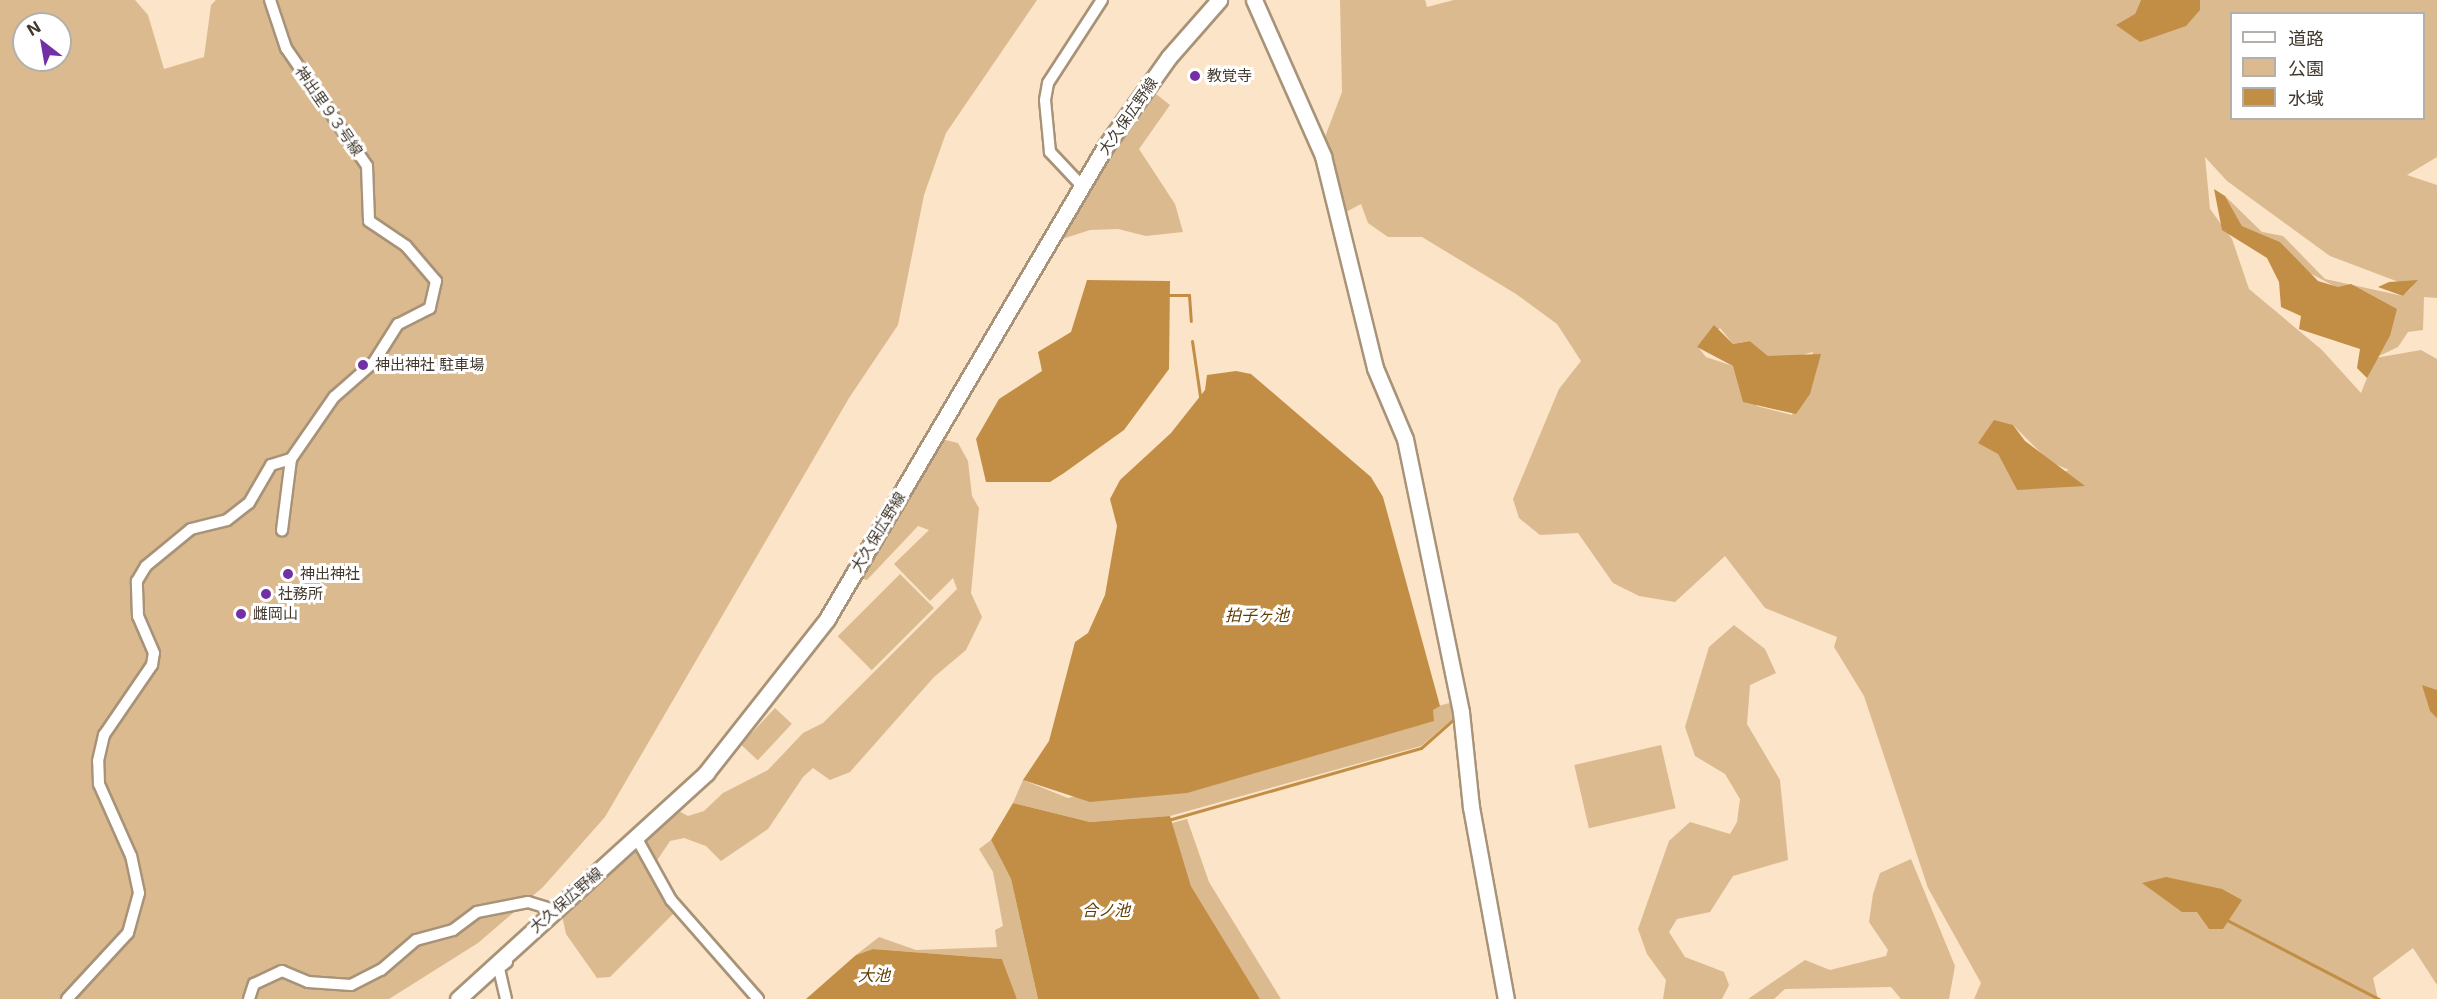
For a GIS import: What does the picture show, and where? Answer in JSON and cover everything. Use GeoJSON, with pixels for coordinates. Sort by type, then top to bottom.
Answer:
{"type":"FeatureCollection","features":[{"type":"Feature","properties":{"kind":"street","name":"神出里９３号線"},"geometry":{"type":"LineString","coordinates":[[270,0],[286,48],[367,166],[369,221],[429,267],[436,281],[435,302],[398,324],[374,362],[334,397],[291,459]]}},
{"type":"Feature","properties":{"kind":"street"},"geometry":{"type":"LineString","coordinates":[[1082,186],[1050,152],[1046,100],[1048,83],[1102,0]]}},
{"type":"Feature","properties":{"kind":"street","name":"大久保広野線"},"geometry":{"type":"LineString","coordinates":[[458,999],[557,907],[637,839],[706,773],[826,619],[1082,186],[1169,57],[1219,0]]}},
{"type":"Feature","properties":{"kind":"street"},"geometry":{"type":"LineString","coordinates":[[1254,0],[1315,139],[1375,368],[1405,439],[1461,712],[1474,828],[1506,999]]}},
{"type":"Feature","properties":{"kind":"street"},"geometry":{"type":"LineString","coordinates":[[67,999],[128,933],[138,877],[99,784],[98,749],[152,665],[154,653],[138,616],[137,581],[146,566],[190,529],[228,520],[249,503],[272,465],[291,459],[282,530]]}},
{"type":"Feature","properties":{"kind":"street"},"geometry":{"type":"LineString","coordinates":[[637,839],[671,900],[758,999]]}},
{"type":"Feature","properties":{"kind":"street"},"geometry":{"type":"LineString","coordinates":[[249,999],[254,984],[265,975],[282,971],[308,982],[351,985],[381,970],[416,940],[453,930],[477,912],[528,902],[557,907],[560,916],[499,968],[506,999]]}},
{"type":"Feature","properties":{"kind":"green space"},"geometry":{"type":"Polygon","coordinates":[[[0,0],[135,0],[148,15],[164,69],[204,57],[211,5],[216,0],[1037,0],[946,133],[924,195],[898,325],[849,398],[605,817],[543,887],[478,943],[389,999],[0,999],[0,0]]]}},
{"type":"Feature","properties":{"kind":"green space"},"geometry":{"type":"Polygon","coordinates":[[[1340,0],[1425,0],[1427,7],[1454,0],[2141,0],[2135,14],[2200,10],[2200,0],[2437,0],[2437,157],[2407,175],[2437,185],[2437,298],[2424,297],[2423,330],[2408,332],[2398,347],[2379,356],[2390,336],[2338,288],[2302,269],[2280,242],[2242,226],[2225,196],[2262,232],[2283,236],[2325,279],[2403,296],[2412,287],[2330,256],[2227,181],[2205,157],[2210,209],[2232,239],[2249,289],[2322,350],[2361,393],[2375,358],[2421,350],[2437,359],[2437,985],[2413,948],[2373,978],[2378,999],[1974,999],[1981,983],[1928,888],[1864,696],[1834,647],[1837,637],[1765,608],[1725,556],[1675,602],[1639,596],[1613,583],[1578,533],[1540,535],[1519,518],[1513,499],[1559,389],[1581,361],[1557,324],[1516,294],[1422,237],[1388,237],[1368,223],[1361,204],[1346,212],[1325,137],[1342,92],[1340,0]],[[1720,328],[1698,347],[1706,357],[1733,366],[1742,389],[1757,406],[1792,415],[1813,352],[1791,358],[1768,356],[1750,341],[1733,344],[1720,328]],[[2013,425],[1998,454],[2017,490],[2069,470],[2050,462],[2013,425]]]}},
{"type":"Feature","properties":{"kind":"green space"},"geometry":{"type":"Polygon","coordinates":[[[1151,90],[1170,105],[1139,149],[1175,204],[1183,232],[1146,236],[1118,229],[1090,230],[1053,242],[1151,90]]]}},
{"type":"Feature","properties":{"kind":"green space"},"geometry":{"type":"Polygon","coordinates":[[[941,439],[958,443],[968,461],[972,496],[979,508],[971,593],[982,617],[966,650],[934,677],[850,772],[830,780],[813,768],[803,777],[768,829],[721,861],[706,846],[684,838],[670,841],[656,862],[643,840],[677,810],[688,816],[704,811],[723,793],[768,770],[803,733],[823,723],[957,589],[953,578],[930,601],[894,564],[929,530],[918,526],[867,580],[860,578],[941,439]]]}},
{"type":"Feature","properties":{"kind":"green space"},"geometry":{"type":"Polygon","coordinates":[[[900,574],[934,608],[872,670],[838,636],[900,574]]]}},
{"type":"Feature","properties":{"kind":"green space"},"geometry":{"type":"Polygon","coordinates":[[[1734,625],[1765,649],[1776,673],[1750,685],[1747,724],[1780,780],[1788,860],[1733,876],[1710,912],[1677,919],[1669,932],[1685,957],[1724,972],[1729,985],[1722,999],[1663,999],[1666,980],[1647,954],[1638,929],[1669,841],[1690,822],[1730,834],[1737,822],[1740,799],[1725,774],[1695,756],[1685,727],[1709,647],[1734,625]]]}},
{"type":"Feature","properties":{"kind":"green space"},"geometry":{"type":"Polygon","coordinates":[[[1450,703],[1453,719],[1421,746],[1170,816],[1090,822],[1013,803],[1023,780],[1068,798],[1450,703]]]}},
{"type":"Feature","properties":{"kind":"green space"},"geometry":{"type":"Polygon","coordinates":[[[775,708],[792,724],[758,760],[741,745],[775,708]]]}},
{"type":"Feature","properties":{"kind":"green space"},"geometry":{"type":"Polygon","coordinates":[[[1661,745],[1676,808],[1589,828],[1574,765],[1661,745]]]}},
{"type":"Feature","properties":{"kind":"green space"},"geometry":{"type":"Polygon","coordinates":[[[1187,819],[1209,882],[1281,999],[1260,999],[1191,886],[1172,823],[1187,819]]]}},
{"type":"Feature","properties":{"kind":"green space"},"geometry":{"type":"Polygon","coordinates":[[[991,840],[1011,879],[1038,999],[1017,999],[1002,959],[873,949],[856,955],[879,937],[916,950],[997,947],[995,930],[1003,926],[993,872],[979,849],[991,840]]]}},
{"type":"Feature","properties":{"kind":"green space"},"geometry":{"type":"Polygon","coordinates":[[[636,847],[675,912],[610,977],[597,978],[566,934],[561,911],[636,847]]]}},
{"type":"Feature","properties":{"kind":"green space"},"geometry":{"type":"Polygon","coordinates":[[[1911,859],[1955,966],[1949,999],[1901,999],[1891,987],[1785,989],[1774,999],[1748,999],[1805,960],[1830,970],[1886,956],[1888,950],[1869,922],[1873,894],[1880,873],[1911,859]]]}},
{"type":"Feature","properties":{"kind":"water"},"geometry":{"type":"Polygon","coordinates":[[[2141,0],[2200,0],[2200,10],[2186,26],[2140,42],[2116,25],[2135,14],[2141,0]]]}},
{"type":"Feature","properties":{"kind":"water"},"geometry":{"type":"Polygon","coordinates":[[[2214,189],[2225,196],[2242,226],[2280,242],[2318,281],[2338,287],[2351,284],[2397,309],[2390,336],[2367,378],[2357,368],[2360,349],[2299,329],[2301,316],[2281,307],[2279,282],[2267,258],[2222,230],[2214,189]]]}},
{"type":"Feature","properties":{"kind":"water"},"geometry":{"type":"Polygon","coordinates":[[[1087,280],[1170,281],[1169,369],[1124,430],[1050,482],[986,482],[976,439],[999,399],[1042,371],[1038,352],[1071,332],[1087,280]]]}},
{"type":"Feature","properties":{"kind":"water"},"geometry":{"type":"Polygon","coordinates":[[[2418,280],[2403,296],[2378,287],[2389,282],[2418,280]]]}},
{"type":"Feature","properties":{"kind":"water"},"geometry":{"type":"Polygon","coordinates":[[[1714,325],[1733,344],[1750,341],[1768,356],[1821,354],[1810,394],[1796,414],[1743,402],[1733,366],[1697,347],[1714,325]]]}},
{"type":"Feature","properties":{"kind":"water","name":"拍子ヶ池"},"geometry":{"type":"Polygon","coordinates":[[[1236,371],[1251,374],[1371,477],[1383,497],[1440,706],[1433,710],[1434,721],[1187,793],[1090,802],[1023,780],[1049,741],[1075,642],[1088,633],[1105,595],[1117,526],[1110,499],[1120,480],[1171,433],[1205,390],[1207,375],[1236,371]]]}},
{"type":"Feature","properties":{"kind":"water"},"geometry":{"type":"Polygon","coordinates":[[[1994,420],[2013,425],[2025,441],[2085,486],[2017,490],[1998,454],[1978,443],[1994,420]]]}},
{"type":"Feature","properties":{"kind":"water"},"geometry":{"type":"Polygon","coordinates":[[[2422,685],[2437,690],[2437,718],[2430,711],[2422,685]]]}},
{"type":"Feature","properties":{"kind":"water","name":"合ノ池"},"geometry":{"type":"Polygon","coordinates":[[[1013,803],[1090,822],[1170,816],[1191,886],[1260,999],[1038,999],[1011,879],[991,840],[1013,803]]]}},
{"type":"Feature","properties":{"kind":"water"},"geometry":{"type":"Polygon","coordinates":[[[2166,877],[2222,889],[2242,900],[2223,929],[2209,929],[2197,912],[2182,912],[2142,883],[2166,877]]]}},
{"type":"Feature","properties":{"kind":"water","name":"大池"},"geometry":{"type":"Polygon","coordinates":[[[873,949],[1002,959],[1017,999],[806,999],[856,955],[873,949]]]}},
{"type":"Feature","properties":{"kind":"waterway"},"geometry":{"type":"LineString","coordinates":[[1166,295],[1189,295],[1191,321]]}},
{"type":"Feature","properties":{"kind":"waterway"},"geometry":{"type":"LineString","coordinates":[[1192,341],[1200,396]]}},
{"type":"Feature","properties":{"kind":"waterway"},"geometry":{"type":"LineString","coordinates":[[1168,820],[1421,748],[1454,719]]}},
{"type":"Feature","properties":{"kind":"waterway"},"geometry":{"type":"LineString","coordinates":[[2225,919],[2379,999]]}},
{"type":"Feature","properties":{"kind":"place","name":"教覚寺"},"geometry":{"type":"Point","coordinates":[1195,76]}},
{"type":"Feature","properties":{"kind":"place","name":"神出神社 駐車場"},"geometry":{"type":"Point","coordinates":[363,365]}},
{"type":"Feature","properties":{"kind":"place","name":"神出神社"},"geometry":{"type":"Point","coordinates":[288,574]}},
{"type":"Feature","properties":{"kind":"place","name":"社務所"},"geometry":{"type":"Point","coordinates":[266,594]}},
{"type":"Feature","properties":{"kind":"place","name":"雌岡山"},"geometry":{"type":"Point","coordinates":[241,614]}}]}
